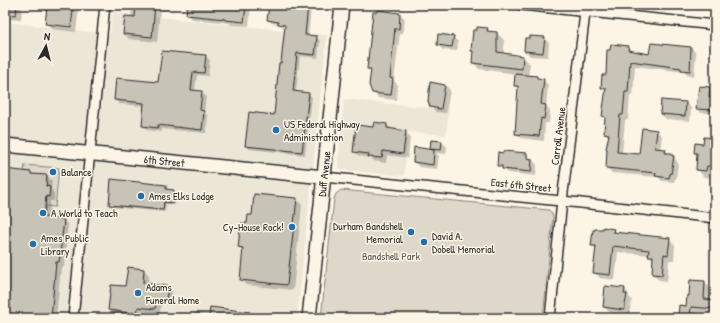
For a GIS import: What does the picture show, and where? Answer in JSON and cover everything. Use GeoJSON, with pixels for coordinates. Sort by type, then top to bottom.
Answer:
{"type":"FeatureCollection","features":[{"type":"Feature","properties":{"kind":"main road","name":"Duff Avenue"},"geometry":{"type":"LineString","coordinates":[[309,318],[342,5]]}},
{"type":"Feature","properties":{"kind":"main road","name":"6th Street"},"geometry":{"type":"LineString","coordinates":[[5,145],[324,178]]}},
{"type":"Feature","properties":{"kind":"street"},"geometry":{"type":"LineString","coordinates":[[73,318],[105,5]]}},
{"type":"Feature","properties":{"kind":"street"},"geometry":{"type":"LineString","coordinates":[[521,5],[585,8],[715,25]]}},
{"type":"Feature","properties":{"kind":"street","name":"Carroll Avenue"},"geometry":{"type":"LineString","coordinates":[[550,318],[562,201],[585,8]]}},
{"type":"Feature","properties":{"kind":"street","name":"East 6th Street"},"geometry":{"type":"LineString","coordinates":[[324,178],[562,201],[715,218]]}},
{"type":"Feature","properties":{"kind":"shaded area"},"geometry":{"type":"Polygon","coordinates":[[[113,12],[327,35],[297,318],[5,318],[5,22],[110,34],[113,12]]]}},
{"type":"Feature","properties":{"kind":"shaded area"},"geometry":{"type":"Polygon","coordinates":[[[344,99],[449,110],[446,135],[408,132],[404,176],[343,170],[338,167],[338,163],[344,99]]]}},
{"type":"Feature","properties":{"kind":"green space"},"geometry":{"type":"Polygon","coordinates":[[[25,165],[59,168],[55,207],[44,206],[46,196],[49,196],[50,187],[46,186],[47,176],[31,174],[31,172],[24,171],[25,165]]]}},
{"type":"Feature","properties":{"kind":"green space","name":"Bandshell Park"},"geometry":{"type":"Polygon","coordinates":[[[341,190],[549,210],[553,217],[543,318],[321,318],[334,199],[336,194],[341,190]]]}},
{"type":"Feature","properties":{"kind":"building"},"geometry":{"type":"Polygon","coordinates":[[[5,5],[17,5],[16,15],[5,14],[5,5]]]}},
{"type":"Feature","properties":{"kind":"building"},"geometry":{"type":"Polygon","coordinates":[[[136,5],[155,5],[152,37],[123,34],[125,16],[135,17],[136,5]]]}},
{"type":"Feature","properties":{"kind":"building"},"geometry":{"type":"Polygon","coordinates":[[[195,5],[246,5],[244,22],[186,15],[187,6],[195,7],[195,5]]]}},
{"type":"Feature","properties":{"kind":"building"},"geometry":{"type":"Polygon","coordinates":[[[269,5],[308,5],[305,35],[317,36],[315,55],[297,53],[293,91],[309,93],[302,152],[245,146],[249,112],[274,115],[279,63],[281,63],[285,25],[267,20],[269,5]]]}},
{"type":"Feature","properties":{"kind":"building"},"geometry":{"type":"Polygon","coordinates":[[[47,7],[73,10],[71,27],[45,24],[47,7]]]}},
{"type":"Feature","properties":{"kind":"building"},"geometry":{"type":"Polygon","coordinates":[[[377,10],[400,13],[399,29],[395,28],[390,78],[393,79],[391,95],[372,93],[369,85],[371,69],[367,69],[373,12],[377,12],[377,10]]]}},
{"type":"Feature","properties":{"kind":"building"},"geometry":{"type":"Polygon","coordinates":[[[477,27],[488,28],[487,31],[497,32],[497,52],[523,56],[522,69],[472,63],[473,51],[471,51],[473,30],[477,30],[477,27]]]}},
{"type":"Feature","properties":{"kind":"building"},"geometry":{"type":"Polygon","coordinates":[[[438,34],[454,36],[452,47],[437,45],[438,34]]]}},
{"type":"Feature","properties":{"kind":"building"},"geometry":{"type":"Polygon","coordinates":[[[530,36],[545,37],[543,53],[524,51],[525,38],[530,38],[530,36]]]}},
{"type":"Feature","properties":{"kind":"building"},"geometry":{"type":"Polygon","coordinates":[[[651,43],[691,47],[690,71],[681,70],[681,68],[630,61],[628,92],[625,92],[623,115],[620,115],[617,152],[639,154],[642,128],[657,130],[655,148],[666,149],[665,153],[672,153],[672,156],[674,156],[669,178],[655,176],[656,173],[606,168],[606,149],[609,134],[604,133],[605,117],[602,116],[606,88],[601,88],[602,75],[606,75],[607,50],[610,50],[611,44],[629,46],[628,50],[649,54],[651,43]]]}},
{"type":"Feature","properties":{"kind":"building"},"geometry":{"type":"Polygon","coordinates":[[[162,51],[206,55],[204,73],[193,72],[191,90],[202,91],[200,110],[204,111],[202,130],[158,125],[158,128],[142,126],[144,103],[114,100],[116,78],[158,82],[162,51]]]}},
{"type":"Feature","properties":{"kind":"building"},"geometry":{"type":"Polygon","coordinates":[[[515,74],[537,76],[537,78],[544,79],[541,104],[546,105],[544,119],[541,118],[539,136],[515,134],[518,86],[514,86],[515,74]]]}},
{"type":"Feature","properties":{"kind":"building"},"geometry":{"type":"Polygon","coordinates":[[[430,82],[445,85],[441,109],[430,107],[428,101],[430,82]]]}},
{"type":"Feature","properties":{"kind":"building"},"geometry":{"type":"Polygon","coordinates":[[[699,86],[710,87],[709,97],[715,97],[715,110],[696,109],[699,86]]]}},
{"type":"Feature","properties":{"kind":"building"},"geometry":{"type":"Polygon","coordinates":[[[661,100],[686,102],[685,116],[660,114],[661,100]]]}},
{"type":"Feature","properties":{"kind":"building"},"geometry":{"type":"Polygon","coordinates":[[[374,122],[387,124],[387,128],[406,131],[403,154],[383,151],[382,158],[368,157],[369,154],[353,152],[356,125],[373,127],[374,122]]]}},
{"type":"Feature","properties":{"kind":"building"},"geometry":{"type":"Polygon","coordinates":[[[704,137],[715,138],[715,167],[707,166],[706,171],[696,170],[697,153],[694,153],[695,143],[703,144],[704,137]]]}},
{"type":"Feature","properties":{"kind":"building"},"geometry":{"type":"Polygon","coordinates":[[[431,140],[442,141],[441,150],[430,149],[431,140]]]}},
{"type":"Feature","properties":{"kind":"building"},"geometry":{"type":"Polygon","coordinates":[[[414,147],[434,150],[433,165],[413,162],[414,147]]]}},
{"type":"Feature","properties":{"kind":"building"},"geometry":{"type":"Polygon","coordinates":[[[503,151],[527,153],[527,158],[532,159],[531,172],[502,169],[502,166],[497,166],[498,152],[503,153],[503,151]]]}},
{"type":"Feature","properties":{"kind":"building","name":"Ames Public Library"},"geometry":{"type":"Polygon","coordinates":[[[5,169],[31,172],[31,174],[47,175],[46,186],[50,187],[49,197],[46,196],[44,217],[64,220],[59,262],[56,262],[51,318],[5,318],[5,169]]]}},
{"type":"Feature","properties":{"kind":"building","name":"Ames Elks Lodge"},"geometry":{"type":"Polygon","coordinates":[[[111,179],[166,185],[166,189],[174,190],[173,203],[164,202],[163,210],[109,205],[111,179]]]}},
{"type":"Feature","properties":{"kind":"building"},"geometry":{"type":"Polygon","coordinates":[[[254,194],[297,198],[287,285],[240,280],[243,248],[238,247],[241,223],[247,223],[248,215],[252,215],[254,194]]]}},
{"type":"Feature","properties":{"kind":"building"},"geometry":{"type":"Polygon","coordinates":[[[603,227],[614,229],[613,232],[670,238],[668,255],[664,254],[662,275],[652,274],[653,256],[648,256],[649,250],[613,246],[610,275],[593,273],[596,246],[591,246],[593,230],[603,229],[603,227]]]}},
{"type":"Feature","properties":{"kind":"building","name":"Adams Funeral Home"},"geometry":{"type":"Polygon","coordinates":[[[128,267],[144,269],[143,283],[168,286],[166,301],[156,300],[155,309],[138,307],[137,314],[108,310],[111,285],[125,286],[128,267]]]}},
{"type":"Feature","properties":{"kind":"building"},"geometry":{"type":"Polygon","coordinates":[[[690,280],[705,281],[704,299],[715,300],[715,309],[691,307],[690,318],[678,318],[679,305],[686,306],[687,296],[689,296],[690,280]]]}},
{"type":"Feature","properties":{"kind":"building"},"geometry":{"type":"Polygon","coordinates":[[[605,286],[625,288],[624,294],[627,294],[624,310],[603,307],[605,286]]]}},
{"type":"Feature","properties":{"kind":"building"},"geometry":{"type":"Polygon","coordinates":[[[210,307],[250,312],[250,318],[209,318],[210,307]]]}},
{"type":"Feature","properties":{"kind":"place","name":"US Federal Highway Administration"},"geometry":{"type":"Point","coordinates":[276,130]}},
{"type":"Feature","properties":{"kind":"place","name":"Balance"},"geometry":{"type":"Point","coordinates":[53,172]}},
{"type":"Feature","properties":{"kind":"place","name":"Ames Elks Lodge"},"geometry":{"type":"Point","coordinates":[141,196]}},
{"type":"Feature","properties":{"kind":"place","name":"A World to Teach"},"geometry":{"type":"Point","coordinates":[43,213]}},
{"type":"Feature","properties":{"kind":"place","name":"Cy-House Rock!"},"geometry":{"type":"Point","coordinates":[292,227]}},
{"type":"Feature","properties":{"kind":"place","name":"Durham Bandshell Memorial"},"geometry":{"type":"Point","coordinates":[411,232]}},
{"type":"Feature","properties":{"kind":"place","name":"David A. Dobell Memorial"},"geometry":{"type":"Point","coordinates":[424,242]}},
{"type":"Feature","properties":{"kind":"place","name":"Ames Public Library"},"geometry":{"type":"Point","coordinates":[33,244]}},
{"type":"Feature","properties":{"kind":"place","name":"Adams Funeral Home"},"geometry":{"type":"Point","coordinates":[138,293]}}]}
